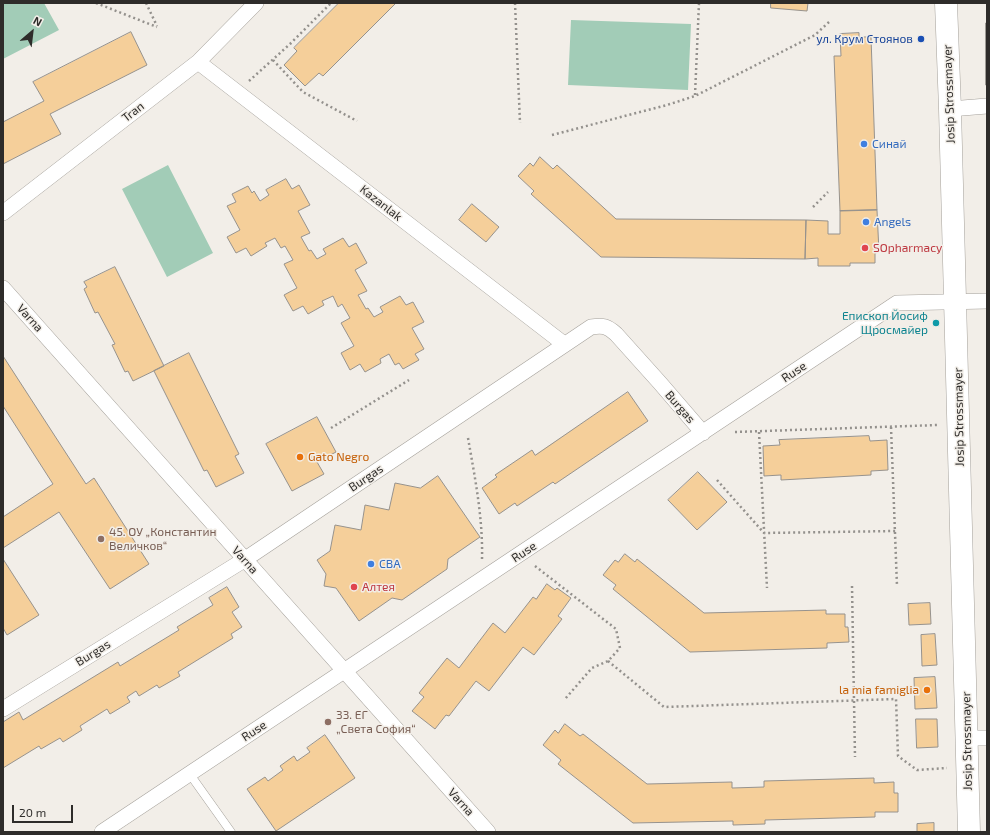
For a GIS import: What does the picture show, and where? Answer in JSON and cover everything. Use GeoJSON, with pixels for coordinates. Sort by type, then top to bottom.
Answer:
{"type":"FeatureCollection","features":[{"type":"Feature","properties":{"kind":"street","name":"Tran"},"geometry":{"type":"LineString","coordinates":[[3,213],[198,62],[256,3]]}},
{"type":"Feature","properties":{"kind":"street","name":"Josip Strossmayer"},"geometry":{"type":"LineString","coordinates":[[946,3],[959,424],[977,738],[968,767],[969,832]]}},
{"type":"Feature","properties":{"kind":"street","name":"Kazanlak"},"geometry":{"type":"LineString","coordinates":[[198,62],[564,344]]}},
{"type":"Feature","properties":{"kind":"street"},"geometry":{"type":"LineString","coordinates":[[950,109],[987,106]]}},
{"type":"Feature","properties":{"kind":"street","name":"Varna"},"geometry":{"type":"LineString","coordinates":[[3,288],[488,832]]}},
{"type":"Feature","properties":{"kind":"street","name":"Ruse"},"geometry":{"type":"LineString","coordinates":[[102,832],[897,303],[987,302]]}},
{"type":"Feature","properties":{"kind":"street","name":"Burgas"},"geometry":{"type":"LineString","coordinates":[[3,709],[244,560],[591,327],[600,326],[609,328],[616,334],[703,433]]}},
{"type":"Feature","properties":{"kind":"lane"},"geometry":{"type":"LineString","coordinates":[[189,773],[231,832]]}},
{"type":"Feature","properties":{"kind":"path"},"geometry":{"type":"LineString","coordinates":[[96,3],[157,27],[146,3]]}},
{"type":"Feature","properties":{"kind":"path"},"geometry":{"type":"LineString","coordinates":[[237,92],[273,60],[331,3]]}},
{"type":"Feature","properties":{"kind":"path"},"geometry":{"type":"LineString","coordinates":[[515,3],[520,123]]}},
{"type":"Feature","properties":{"kind":"path"},"geometry":{"type":"LineString","coordinates":[[695,96],[699,3]]}},
{"type":"Feature","properties":{"kind":"path"},"geometry":{"type":"LineString","coordinates":[[552,135],[667,105],[695,96],[815,35],[829,22]]}},
{"type":"Feature","properties":{"kind":"path"},"geometry":{"type":"LineString","coordinates":[[273,60],[303,92],[358,121]]}},
{"type":"Feature","properties":{"kind":"path"},"geometry":{"type":"LineString","coordinates":[[813,207],[828,192]]}},
{"type":"Feature","properties":{"kind":"path"},"geometry":{"type":"LineString","coordinates":[[332,428],[409,380]]}},
{"type":"Feature","properties":{"kind":"path"},"geometry":{"type":"LineString","coordinates":[[703,433],[959,424]]}},
{"type":"Feature","properties":{"kind":"path"},"geometry":{"type":"LineString","coordinates":[[891,427],[898,586]]}},
{"type":"Feature","properties":{"kind":"path"},"geometry":{"type":"LineString","coordinates":[[759,432],[767,588]]}},
{"type":"Feature","properties":{"kind":"path"},"geometry":{"type":"LineString","coordinates":[[468,438],[477,489],[482,539],[481,580]]}},
{"type":"Feature","properties":{"kind":"path"},"geometry":{"type":"LineString","coordinates":[[717,480],[764,533],[896,531]]}},
{"type":"Feature","properties":{"kind":"path"},"geometry":{"type":"LineString","coordinates":[[520,554],[616,629],[620,648],[608,661],[592,668],[565,700]]}},
{"type":"Feature","properties":{"kind":"path"},"geometry":{"type":"LineString","coordinates":[[852,586],[855,757]]}},
{"type":"Feature","properties":{"kind":"path"},"geometry":{"type":"LineString","coordinates":[[608,661],[664,707],[896,699],[898,756],[917,770],[968,767]]}},
{"type":"Feature","properties":{"kind":"green space"},"geometry":{"type":"Polygon","coordinates":[[[3,3],[44,3],[59,30],[3,59],[3,3]]]}},
{"type":"Feature","properties":{"kind":"green space"},"geometry":{"type":"Polygon","coordinates":[[[571,20],[691,24],[688,90],[568,85],[571,20]]]}},
{"type":"Feature","properties":{"kind":"green space"},"geometry":{"type":"Polygon","coordinates":[[[168,165],[213,253],[167,277],[122,189],[168,165]]]}},
{"type":"Feature","properties":{"kind":"building"},"geometry":{"type":"Polygon","coordinates":[[[339,3],[396,3],[323,76],[319,73],[305,86],[284,65],[297,51],[294,48],[339,3]]]}},
{"type":"Feature","properties":{"kind":"building"},"geometry":{"type":"Polygon","coordinates":[[[771,3],[808,3],[807,11],[771,8],[771,3]]]}},
{"type":"Feature","properties":{"kind":"building"},"geometry":{"type":"Polygon","coordinates":[[[987,23],[987,85],[986,85],[987,23]]]}},
{"type":"Feature","properties":{"kind":"building"},"geometry":{"type":"Polygon","coordinates":[[[131,32],[147,65],[50,114],[61,134],[3,164],[3,122],[44,101],[33,82],[131,32]]]}},
{"type":"Feature","properties":{"kind":"building"},"geometry":{"type":"Polygon","coordinates":[[[859,33],[859,37],[871,37],[877,210],[840,211],[834,56],[841,56],[840,34],[859,33]]]}},
{"type":"Feature","properties":{"kind":"building"},"geometry":{"type":"Polygon","coordinates":[[[540,157],[553,169],[557,165],[616,219],[806,220],[805,259],[601,257],[531,194],[534,191],[518,176],[530,163],[533,166],[540,157]]]}},
{"type":"Feature","properties":{"kind":"building"},"geometry":{"type":"Polygon","coordinates":[[[286,179],[292,189],[299,185],[310,205],[298,211],[310,233],[301,237],[309,251],[311,250],[317,259],[326,254],[323,249],[343,238],[349,247],[356,243],[367,263],[355,270],[367,291],[358,295],[366,309],[368,308],[374,317],[383,312],[380,307],[400,296],[406,305],[413,302],[424,322],[412,328],[424,349],[415,354],[419,360],[403,369],[399,363],[395,365],[389,354],[380,359],[381,363],[365,372],[360,364],[350,370],[341,353],[354,346],[341,323],[350,318],[342,304],[338,307],[333,296],[322,301],[324,305],[308,314],[303,306],[293,311],[284,295],[297,288],[284,264],[293,260],[285,246],[281,248],[275,238],[265,243],[267,246],[251,256],[246,248],[236,253],[227,237],[240,230],[227,206],[236,202],[232,194],[248,186],[252,193],[254,191],[260,201],[269,195],[266,190],[286,179]]]}},
{"type":"Feature","properties":{"kind":"building"},"geometry":{"type":"Polygon","coordinates":[[[472,204],[499,227],[486,242],[459,220],[472,204]]]}},
{"type":"Feature","properties":{"kind":"building"},"geometry":{"type":"Polygon","coordinates":[[[877,210],[879,252],[875,253],[875,263],[850,263],[850,266],[818,266],[818,258],[805,259],[806,220],[828,221],[828,234],[840,234],[840,211],[877,210]]]}},
{"type":"Feature","properties":{"kind":"building"},"geometry":{"type":"Polygon","coordinates":[[[115,267],[164,366],[133,381],[128,371],[125,372],[112,345],[115,344],[98,312],[95,313],[84,289],[87,287],[84,282],[115,267]]]}},
{"type":"Feature","properties":{"kind":"building"},"geometry":{"type":"Polygon","coordinates":[[[189,353],[239,454],[235,456],[244,473],[216,487],[207,470],[204,471],[154,371],[189,353]]]}},
{"type":"Feature","properties":{"kind":"building"},"geometry":{"type":"Polygon","coordinates":[[[3,356],[86,484],[94,478],[149,564],[110,589],[59,512],[3,548],[3,517],[53,484],[3,406],[3,356]]]}},
{"type":"Feature","properties":{"kind":"building"},"geometry":{"type":"Polygon","coordinates":[[[628,392],[648,421],[555,484],[553,482],[517,506],[515,503],[499,514],[482,488],[497,477],[495,475],[532,450],[535,455],[628,392]]]}},
{"type":"Feature","properties":{"kind":"building","name":"Gato Negro"},"geometry":{"type":"Polygon","coordinates":[[[317,417],[336,452],[317,462],[324,474],[292,491],[266,444],[317,417]]]}},
{"type":"Feature","properties":{"kind":"building"},"geometry":{"type":"Polygon","coordinates":[[[869,436],[870,441],[887,440],[888,470],[871,471],[871,475],[781,480],[781,475],[764,476],[763,446],[780,445],[779,440],[869,436]]]}},
{"type":"Feature","properties":{"kind":"building"},"geometry":{"type":"Polygon","coordinates":[[[698,472],[727,502],[697,530],[668,500],[698,472]]]}},
{"type":"Feature","properties":{"kind":"building"},"geometry":{"type":"Polygon","coordinates":[[[438,476],[480,537],[448,559],[447,569],[402,600],[392,598],[359,621],[336,588],[324,586],[326,574],[317,560],[330,551],[335,525],[361,530],[365,505],[389,510],[395,483],[420,488],[438,476]]]}},
{"type":"Feature","properties":{"kind":"building"},"geometry":{"type":"Polygon","coordinates":[[[625,554],[635,562],[637,559],[704,613],[826,610],[826,614],[845,614],[845,627],[848,627],[849,642],[827,643],[827,648],[690,652],[613,589],[616,585],[603,575],[615,560],[618,562],[625,554]]]}},
{"type":"Feature","properties":{"kind":"building"},"geometry":{"type":"Polygon","coordinates":[[[3,559],[39,615],[7,635],[3,628],[3,559]]]}},
{"type":"Feature","properties":{"kind":"building"},"geometry":{"type":"Polygon","coordinates":[[[547,584],[555,590],[557,588],[571,598],[558,616],[562,619],[534,655],[523,647],[489,691],[476,681],[449,716],[446,715],[435,729],[412,711],[424,697],[419,693],[447,658],[459,668],[493,623],[505,633],[533,597],[536,599],[547,584]]]}},
{"type":"Feature","properties":{"kind":"building"},"geometry":{"type":"Polygon","coordinates":[[[227,587],[239,607],[232,612],[242,627],[231,634],[233,638],[178,672],[180,676],[159,688],[157,685],[139,696],[136,691],[127,697],[130,702],[110,714],[107,709],[80,726],[82,730],[63,742],[60,738],[41,749],[39,746],[3,768],[3,722],[19,712],[23,720],[118,662],[120,666],[179,630],[177,627],[213,605],[209,598],[227,587]]]}},
{"type":"Feature","properties":{"kind":"building"},"geometry":{"type":"Polygon","coordinates":[[[930,603],[931,624],[909,625],[908,604],[930,603]]]}},
{"type":"Feature","properties":{"kind":"building"},"geometry":{"type":"Polygon","coordinates":[[[935,634],[937,665],[922,666],[921,635],[935,634]]]}},
{"type":"Feature","properties":{"kind":"building"},"geometry":{"type":"Polygon","coordinates":[[[935,677],[937,708],[915,709],[914,678],[935,677]]]}},
{"type":"Feature","properties":{"kind":"building"},"geometry":{"type":"Polygon","coordinates":[[[916,719],[937,719],[938,747],[917,748],[916,719]]]}},
{"type":"Feature","properties":{"kind":"building"},"geometry":{"type":"Polygon","coordinates":[[[565,724],[580,736],[583,734],[647,784],[732,782],[732,788],[764,787],[764,781],[874,778],[874,783],[894,782],[894,793],[898,793],[898,812],[875,812],[875,817],[765,820],[765,824],[733,825],[733,821],[633,823],[558,764],[561,760],[543,745],[555,730],[558,733],[565,724]]]}},
{"type":"Feature","properties":{"kind":"building"},"geometry":{"type":"Polygon","coordinates":[[[325,735],[355,778],[276,831],[247,789],[265,777],[268,781],[283,770],[280,766],[294,756],[297,761],[310,752],[307,748],[325,735]]]}},
{"type":"Feature","properties":{"kind":"building"},"geometry":{"type":"Polygon","coordinates":[[[934,823],[934,832],[917,832],[917,824],[934,823]]]}},
{"type":"Feature","properties":{"kind":"place","name":"ул. Крум Стоянов"},"geometry":{"type":"Point","coordinates":[921,39]}},
{"type":"Feature","properties":{"kind":"place","name":"Синай"},"geometry":{"type":"Point","coordinates":[864,144]}},
{"type":"Feature","properties":{"kind":"place","name":"Angels"},"geometry":{"type":"Point","coordinates":[866,222]}},
{"type":"Feature","properties":{"kind":"place","name":"SOpharmacy"},"geometry":{"type":"Point","coordinates":[865,248]}},
{"type":"Feature","properties":{"kind":"place","name":"Епископ Йосиф Щросмайер"},"geometry":{"type":"Point","coordinates":[936,323]}},
{"type":"Feature","properties":{"kind":"place","name":"Gato Negro"},"geometry":{"type":"Point","coordinates":[300,457]}},
{"type":"Feature","properties":{"kind":"place","name":"45. ОУ „Константин Величков“"},"geometry":{"type":"Point","coordinates":[101,539]}},
{"type":"Feature","properties":{"kind":"place","name":"CBA"},"geometry":{"type":"Point","coordinates":[371,564]}},
{"type":"Feature","properties":{"kind":"place","name":"Алтея"},"geometry":{"type":"Point","coordinates":[354,587]}},
{"type":"Feature","properties":{"kind":"place","name":"la mia famiglia"},"geometry":{"type":"Point","coordinates":[927,690]}},
{"type":"Feature","properties":{"kind":"place","name":"33. ЕГ „Света София“"},"geometry":{"type":"Point","coordinates":[328,722]}}]}
